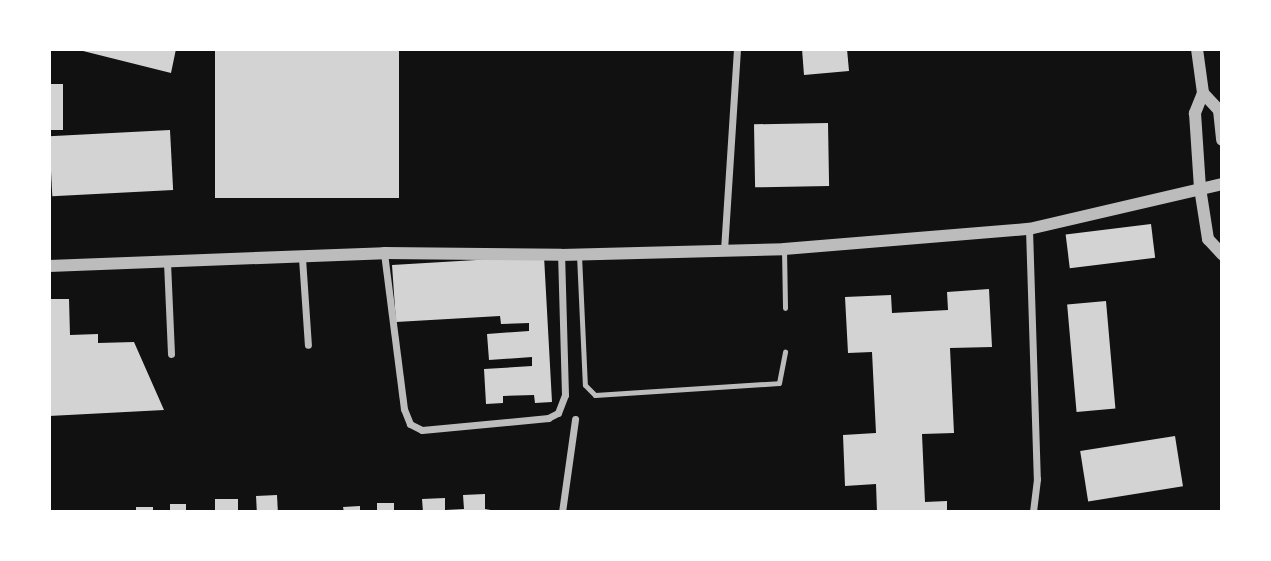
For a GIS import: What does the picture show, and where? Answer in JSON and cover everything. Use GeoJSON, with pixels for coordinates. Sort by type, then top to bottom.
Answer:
{"type":"FeatureCollection","features":[{"type":"Feature","properties":{"kind":"street"},"geometry":{"type":"LineString","coordinates":[[724,250],[737,49]]}},
{"type":"Feature","properties":{"kind":"street"},"geometry":{"type":"LineString","coordinates":[[1197,49],[1203,93],[1195,113],[1200,188],[1209,239],[1222,254]]}},
{"type":"Feature","properties":{"kind":"street"},"geometry":{"type":"LineString","coordinates":[[1203,93],[1219,110],[1222,140]]}},
{"type":"Feature","properties":{"kind":"street"},"geometry":{"type":"LineString","coordinates":[[49,266],[384,253],[561,255],[784,249],[1029,229],[1222,184]]}},
{"type":"Feature","properties":{"kind":"street"},"geometry":{"type":"LineString","coordinates":[[1029,229],[1037,479],[1033,512]]}},
{"type":"Feature","properties":{"kind":"street"},"geometry":{"type":"LineString","coordinates":[[384,253],[404,409],[410,424],[422,430],[548,418],[558,413],[565,395],[561,255]]}},
{"type":"Feature","properties":{"kind":"street"},"geometry":{"type":"LineString","coordinates":[[302,258],[308,345]]}},
{"type":"Feature","properties":{"kind":"street"},"geometry":{"type":"LineString","coordinates":[[167,262],[171,354]]}},
{"type":"Feature","properties":{"kind":"street"},"geometry":{"type":"LineString","coordinates":[[562,512],[575,419]]}},
{"type":"Feature","properties":{"kind":"lane"},"geometry":{"type":"LineString","coordinates":[[784,249],[785,308]]}},
{"type":"Feature","properties":{"kind":"lane"},"geometry":{"type":"LineString","coordinates":[[579,254],[585,386],[595,395],[779,383],[785,352]]}},
{"type":"Feature","properties":{"kind":"building"},"geometry":{"type":"Polygon","coordinates":[[[75,49],[176,49],[171,73],[75,49]]]}},
{"type":"Feature","properties":{"kind":"building"},"geometry":{"type":"Polygon","coordinates":[[[215,49],[399,49],[399,198],[215,198],[215,49]]]}},
{"type":"Feature","properties":{"kind":"building"},"geometry":{"type":"Polygon","coordinates":[[[802,49],[847,49],[849,71],[804,75],[802,49]]]}},
{"type":"Feature","properties":{"kind":"building"},"geometry":{"type":"Polygon","coordinates":[[[49,84],[63,84],[63,130],[49,130],[49,84]]]}},
{"type":"Feature","properties":{"kind":"building"},"geometry":{"type":"Polygon","coordinates":[[[828,123],[829,186],[755,187],[754,124],[828,123]]]}},
{"type":"Feature","properties":{"kind":"building"},"geometry":{"type":"Polygon","coordinates":[[[170,130],[173,190],[52,196],[49,136],[170,130]]]}},
{"type":"Feature","properties":{"kind":"building"},"geometry":{"type":"Polygon","coordinates":[[[1151,224],[1155,258],[1070,268],[1066,234],[1151,224]]]}},
{"type":"Feature","properties":{"kind":"building"},"geometry":{"type":"Polygon","coordinates":[[[544,256],[552,402],[535,403],[534,395],[503,396],[503,403],[486,404],[484,369],[532,366],[532,357],[489,360],[487,334],[529,331],[529,323],[501,324],[500,316],[396,322],[392,265],[544,256]]]}},
{"type":"Feature","properties":{"kind":"building"},"geometry":{"type":"Polygon","coordinates":[[[989,289],[992,347],[950,348],[954,433],[922,434],[925,502],[947,501],[947,512],[877,512],[876,484],[845,486],[843,435],[876,433],[872,352],[848,353],[845,297],[891,295],[892,313],[948,310],[947,292],[989,289]]]}},
{"type":"Feature","properties":{"kind":"building"},"geometry":{"type":"Polygon","coordinates":[[[49,299],[69,299],[70,335],[98,334],[98,343],[134,342],[164,410],[49,416],[49,299]]]}},
{"type":"Feature","properties":{"kind":"building"},"geometry":{"type":"Polygon","coordinates":[[[1106,301],[1115,409],[1077,412],[1067,304],[1106,301]]]}},
{"type":"Feature","properties":{"kind":"building"},"geometry":{"type":"Polygon","coordinates":[[[1175,436],[1183,486],[1088,501],[1080,451],[1175,436]]]}},
{"type":"Feature","properties":{"kind":"building"},"geometry":{"type":"Polygon","coordinates":[[[485,494],[485,509],[502,512],[423,512],[422,499],[445,498],[445,510],[464,509],[463,495],[485,494]]]}},
{"type":"Feature","properties":{"kind":"building"},"geometry":{"type":"Polygon","coordinates":[[[277,495],[278,512],[257,512],[256,496],[277,495]]]}},
{"type":"Feature","properties":{"kind":"building"},"geometry":{"type":"Polygon","coordinates":[[[215,499],[238,499],[238,512],[215,512],[215,499]]]}},
{"type":"Feature","properties":{"kind":"building"},"geometry":{"type":"Polygon","coordinates":[[[377,503],[394,503],[394,512],[377,512],[377,503]]]}},
{"type":"Feature","properties":{"kind":"building"},"geometry":{"type":"Polygon","coordinates":[[[170,504],[186,504],[186,512],[170,512],[170,504]]]}},
{"type":"Feature","properties":{"kind":"building"},"geometry":{"type":"Polygon","coordinates":[[[360,506],[360,512],[344,512],[343,507],[360,506]]]}},
{"type":"Feature","properties":{"kind":"building"},"geometry":{"type":"Polygon","coordinates":[[[136,507],[153,507],[153,512],[136,512],[136,507]]]}}]}
